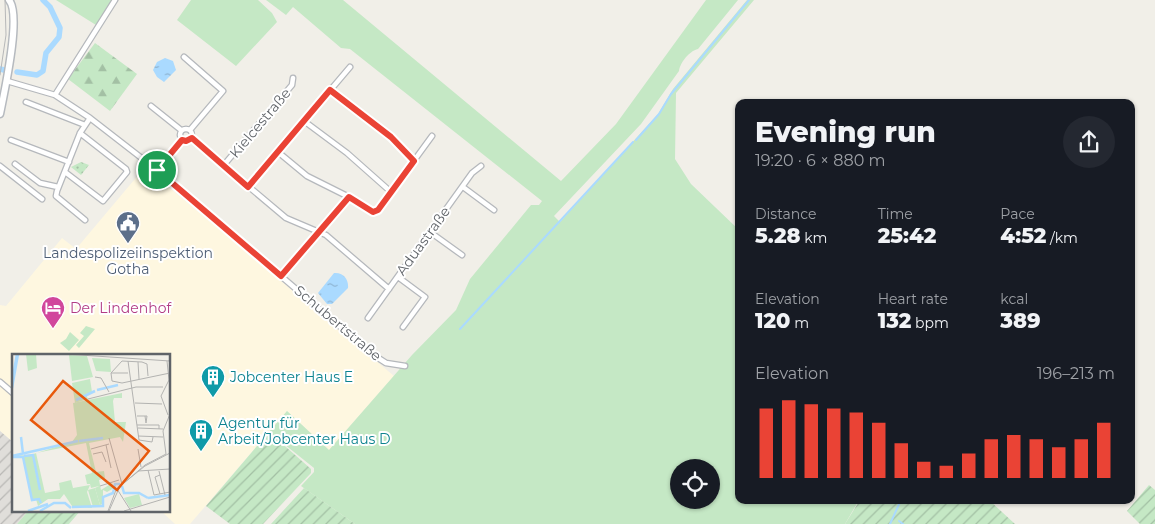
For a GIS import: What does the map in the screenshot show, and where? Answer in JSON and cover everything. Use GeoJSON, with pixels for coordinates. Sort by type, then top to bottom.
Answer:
{"type":"FeatureCollection","features":[{"type":"Feature","properties":{"kind":"main road"},"geometry":{"type":"LineString","coordinates":[[0,114],[12,49],[13,14],[11,1]]}},
{"type":"Feature","properties":{"kind":"street"},"geometry":{"type":"LineString","coordinates":[[55,96],[115,0]]}},
{"type":"Feature","properties":{"kind":"street"},"geometry":{"type":"LineString","coordinates":[[184,57],[223,91],[190,130]]}},
{"type":"Feature","properties":{"kind":"street"},"geometry":{"type":"LineString","coordinates":[[248,187],[350,67]]}},
{"type":"Feature","properties":{"kind":"street","name":"Kielcestraße"},"geometry":{"type":"LineString","coordinates":[[223,166],[292,85],[293,78]]}},
{"type":"Feature","properties":{"kind":"street","name":"Schubertstraße"},"geometry":{"type":"LineString","coordinates":[[7,81],[55,96],[90,118],[157,170],[380,359],[392,365],[405,366]]}},
{"type":"Feature","properties":{"kind":"street"},"geometry":{"type":"LineString","coordinates":[[330,90],[391,137],[414,161]]}},
{"type":"Feature","properties":{"kind":"street"},"geometry":{"type":"LineString","coordinates":[[26,102],[85,125]]}},
{"type":"Feature","properties":{"kind":"street"},"geometry":{"type":"LineString","coordinates":[[151,106],[181,130]]}},
{"type":"Feature","properties":{"kind":"street"},"geometry":{"type":"LineString","coordinates":[[86,220],[56,196],[80,134],[90,118]]}},
{"type":"Feature","properties":{"kind":"street"},"geometry":{"type":"LineString","coordinates":[[304,121],[348,153],[391,192]]}},
{"type":"Feature","properties":{"kind":"street"},"geometry":{"type":"LineString","coordinates":[[181,130],[185,128],[190,130]]}},
{"type":"Feature","properties":{"kind":"street"},"geometry":{"type":"LineString","coordinates":[[181,130],[180,136],[182,140]]}},
{"type":"Feature","properties":{"kind":"street"},"geometry":{"type":"LineString","coordinates":[[190,130],[192,138],[286,218],[320,231],[389,289]]}},
{"type":"Feature","properties":{"kind":"street"},"geometry":{"type":"LineString","coordinates":[[65,172],[102,201],[126,172],[126,169],[80,134]]}},
{"type":"Feature","properties":{"kind":"street"},"geometry":{"type":"LineString","coordinates":[[278,152],[307,176],[349,197],[373,212],[378,210],[432,136]]}},
{"type":"Feature","properties":{"kind":"street"},"geometry":{"type":"LineString","coordinates":[[182,140],[186,141],[192,138]]}},
{"type":"Feature","properties":{"kind":"street"},"geometry":{"type":"LineString","coordinates":[[11,140],[69,162]]}},
{"type":"Feature","properties":{"kind":"street"},"geometry":{"type":"LineString","coordinates":[[157,170],[182,140]]}},
{"type":"Feature","properties":{"kind":"street"},"geometry":{"type":"LineString","coordinates":[[14,164],[40,183],[58,188]]}},
{"type":"Feature","properties":{"kind":"street"},"geometry":{"type":"LineString","coordinates":[[0,166],[42,200]]}},
{"type":"Feature","properties":{"kind":"street","name":"Aduastraße"},"geometry":{"type":"LineString","coordinates":[[368,318],[472,173],[481,166]]}},
{"type":"Feature","properties":{"kind":"street"},"geometry":{"type":"LineString","coordinates":[[463,187],[494,210]]}},
{"type":"Feature","properties":{"kind":"street"},"geometry":{"type":"LineString","coordinates":[[281,276],[349,197]]}},
{"type":"Feature","properties":{"kind":"street"},"geometry":{"type":"LineString","coordinates":[[430,232],[462,255]]}},
{"type":"Feature","properties":{"kind":"street"},"geometry":{"type":"LineString","coordinates":[[398,277],[425,297],[403,327]]}},
{"type":"Feature","properties":{"kind":"street"},"geometry":{"type":"LineString","coordinates":[[0,382],[12,392]]}},
{"type":"Feature","properties":{"kind":"shaded area"},"geometry":{"type":"Polygon","coordinates":[[[145,167],[394,376],[329,450],[287,411],[190,524],[175,524],[162,512],[170,512],[170,354],[12,354],[12,441],[0,431],[0,305],[6,306],[62,238],[76,249],[145,167]]]}},
{"type":"Feature","properties":{"kind":"shaded area"},"geometry":{"type":"Polygon","coordinates":[[[0,431],[12,441],[12,512],[27,512],[17,524],[0,524],[0,431]]]}},
{"type":"Feature","properties":{"kind":"green space"},"geometry":{"type":"Polygon","coordinates":[[[56,0],[112,0],[96,25],[56,0]]]}},
{"type":"Feature","properties":{"kind":"green space"},"geometry":{"type":"Polygon","coordinates":[[[191,0],[258,0],[272,13],[277,22],[236,66],[177,20],[191,0]]]}},
{"type":"Feature","properties":{"kind":"green space"},"geometry":{"type":"Polygon","coordinates":[[[266,0],[343,0],[561,181],[616,124],[706,0],[738,0],[698,49],[691,52],[681,64],[679,71],[641,124],[554,216],[560,222],[658,114],[673,89],[747,0],[754,0],[676,93],[675,159],[691,184],[735,226],[735,504],[857,504],[845,524],[355,524],[301,486],[314,472],[314,468],[269,432],[287,411],[329,450],[412,355],[456,310],[470,279],[531,205],[539,205],[542,201],[350,49],[341,48],[293,7],[286,15],[266,0]]]}},
{"type":"Feature","properties":{"kind":"green space"},"geometry":{"type":"Polygon","coordinates":[[[95,43],[137,74],[110,111],[68,79],[95,43]]]}},
{"type":"Feature","properties":{"kind":"green space"},"geometry":{"type":"Polygon","coordinates":[[[81,162],[89,165],[81,175],[71,167],[81,162]]]}},
{"type":"Feature","properties":{"kind":"green space"},"geometry":{"type":"Polygon","coordinates":[[[86,326],[95,329],[79,348],[76,345],[84,336],[80,333],[86,326]]]}},
{"type":"Feature","properties":{"kind":"green space"},"geometry":{"type":"Polygon","coordinates":[[[70,332],[79,340],[69,351],[60,343],[66,339],[70,332]]]}},
{"type":"Feature","properties":{"kind":"green space"},"geometry":{"type":"Polygon","coordinates":[[[269,432],[311,469],[311,473],[263,524],[230,524],[206,506],[269,432]]]}},
{"type":"Feature","properties":{"kind":"green space"},"geometry":{"type":"Polygon","coordinates":[[[1149,485],[1155,490],[1155,524],[1140,524],[1127,511],[1135,504],[1149,485]]]}},
{"type":"Feature","properties":{"kind":"green space"},"geometry":{"type":"Polygon","coordinates":[[[304,488],[355,524],[271,524],[304,488]]]}},
{"type":"Feature","properties":{"kind":"green space"},"geometry":{"type":"Polygon","coordinates":[[[858,504],[993,504],[1015,524],[845,524],[858,504]]]}},
{"type":"Feature","properties":{"kind":"green space"},"geometry":{"type":"Polygon","coordinates":[[[27,512],[79,512],[69,524],[17,524],[27,512]]]}},
{"type":"Feature","properties":{"kind":"water"},"geometry":{"type":"Polygon","coordinates":[[[165,58],[173,61],[176,70],[164,82],[157,77],[153,70],[157,62],[165,58]]]}},
{"type":"Feature","properties":{"kind":"water"},"geometry":{"type":"Polygon","coordinates":[[[334,273],[345,277],[348,282],[348,288],[332,304],[327,304],[318,293],[334,273]]]}},
{"type":"Feature","properties":{"kind":"waterway"},"geometry":{"type":"LineString","coordinates":[[17,72],[37,75],[43,71],[46,53],[59,37],[60,28],[50,7],[43,0]]}},
{"type":"Feature","properties":{"kind":"waterway"},"geometry":{"type":"LineString","coordinates":[[636,140],[659,114],[671,94],[749,0]]}},
{"type":"Feature","properties":{"kind":"waterway"},"geometry":{"type":"LineString","coordinates":[[0,69],[4,70]]}},
{"type":"Feature","properties":{"kind":"waterway"},"geometry":{"type":"LineString","coordinates":[[460,329],[633,142]]}},
{"type":"Feature","properties":{"kind":"waterway"},"geometry":{"type":"LineString","coordinates":[[890,524],[899,504]]}},
{"type":"Feature","properties":{"kind":"waterway"},"geometry":{"type":"LineString","coordinates":[[899,521],[903,524]]}},
{"type":"Feature","properties":{"kind":"tram line"},"geometry":{"type":"LineString","coordinates":[[0,75],[6,35],[5,0]]}},
{"type":"Feature","properties":{"kind":"place","name":"Landespolizeiinspektion Gotha"},"geometry":{"type":"Point","coordinates":[128,244]}},
{"type":"Feature","properties":{"kind":"place","name":"Der Lindenhof"},"geometry":{"type":"Point","coordinates":[53,329]}},
{"type":"Feature","properties":{"kind":"place","name":"Jobcenter Haus E"},"geometry":{"type":"Point","coordinates":[213,398]}},
{"type":"Feature","properties":{"kind":"place","name":"Agentur für Arbeit/Jobcenter Haus D"},"geometry":{"type":"Point","coordinates":[201,452]}},
{"type":"Feature","properties":{"kind":"route"},"geometry":{"type":"LineString","coordinates":[[330,90],[391,137],[414,161],[378,210],[373,212],[349,197],[281,276],[157,170],[182,140],[188,141],[192,138],[248,187],[330,90]]}}]}
